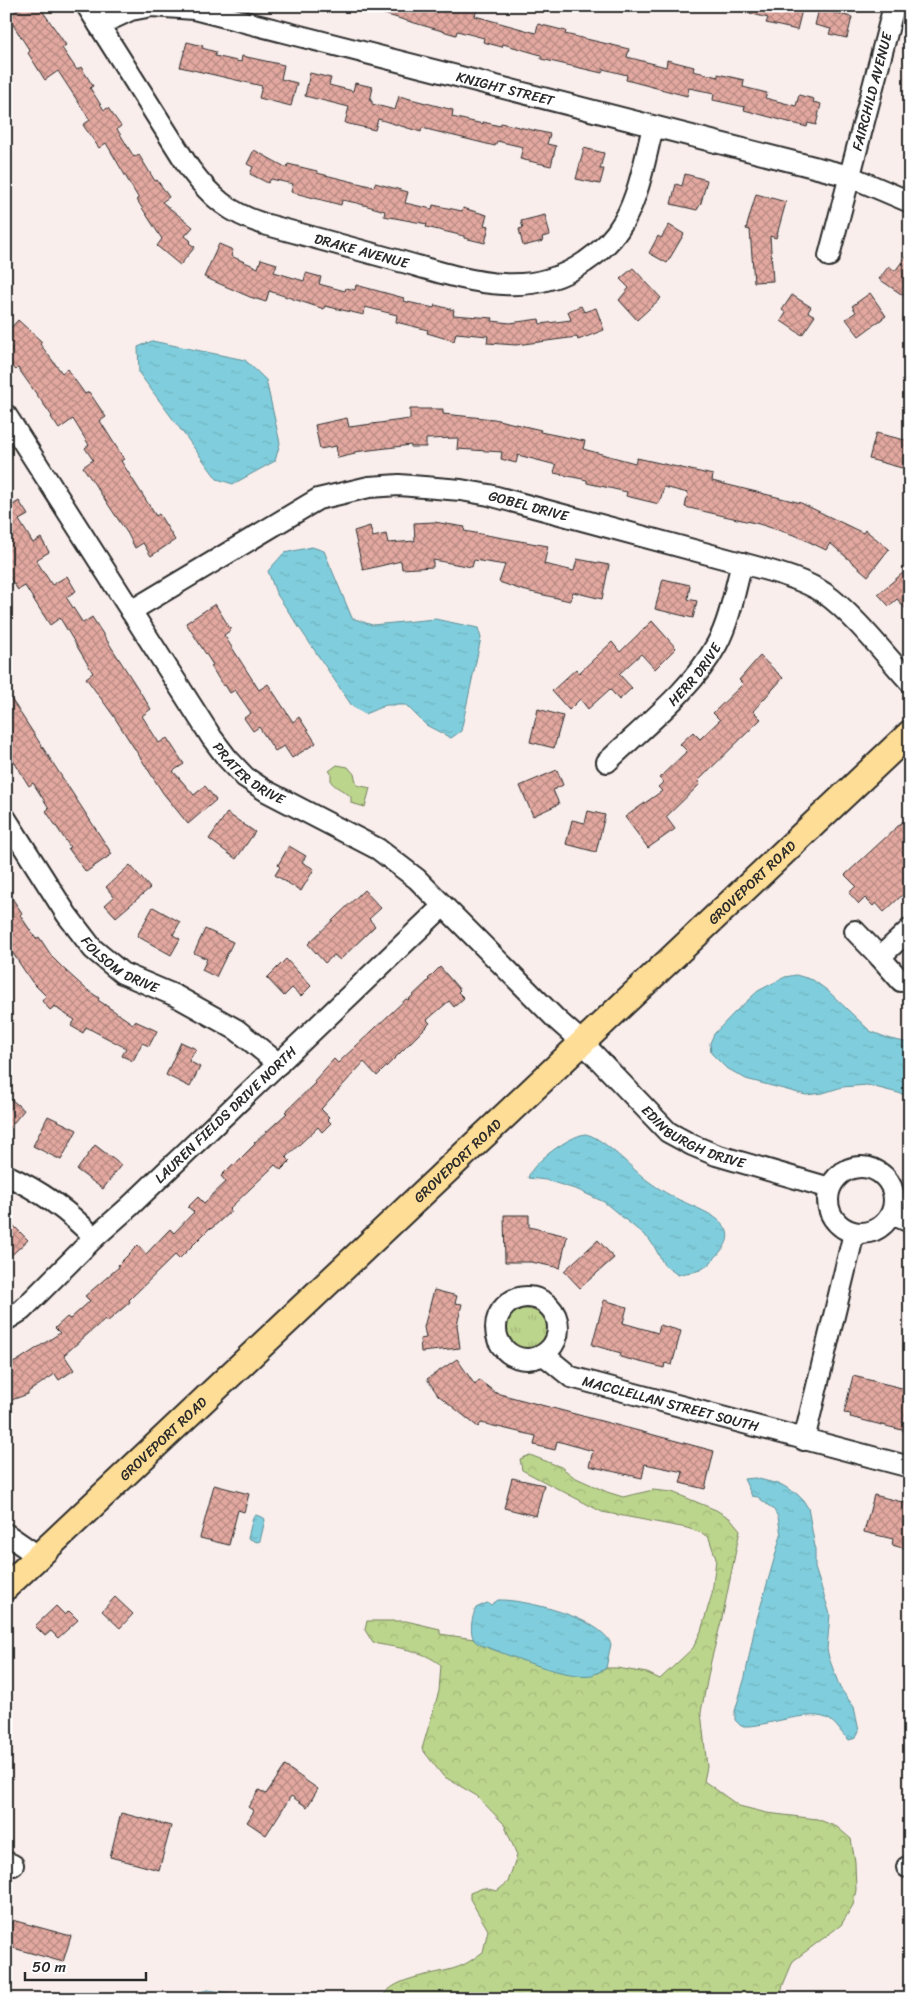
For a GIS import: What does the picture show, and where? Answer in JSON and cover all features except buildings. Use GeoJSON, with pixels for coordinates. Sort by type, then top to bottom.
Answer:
{"type":"FeatureCollection","features":[{"type":"Feature","properties":{"kind":"main road","name":"GROVEPORT ROAD"},"geometry":{"type":"LineString","coordinates":[[6,1587],[334,1276],[583,1044],[910,733]]}},
{"type":"Feature","properties":{"kind":"street","name":"DRAKE AVENUE"},"geometry":{"type":"LineString","coordinates":[[87,6],[190,169],[204,188],[220,202],[242,217],[264,224],[473,281],[515,285],[533,283],[561,276],[594,256],[624,222],[632,204],[653,127]]}},
{"type":"Feature","properties":{"kind":"street","name":"KNIGHT STREET"},"geometry":{"type":"LineString","coordinates":[[100,25],[130,10],[152,6],[194,9],[849,176],[910,202]]}},
{"type":"Feature","properties":{"kind":"street","name":"FAIRCHILD AVENUE"},"geometry":{"type":"LineString","coordinates":[[829,256],[894,6]]}},
{"type":"Feature","properties":{"kind":"street","name":"PRATER DRIVE"},"geometry":{"type":"LineString","coordinates":[[6,415],[212,738],[245,777],[288,804],[378,849],[417,879],[583,1044]]}},
{"type":"Feature","properties":{"kind":"street","name":"GOBEL DRIVE"},"geometry":{"type":"LineString","coordinates":[[131,611],[253,536],[318,499],[369,487],[399,485],[462,490],[742,563],[802,582],[825,594],[856,622],[910,682]]}},
{"type":"Feature","properties":{"kind":"street","name":"HERR DRIVE"},"geometry":{"type":"LineString","coordinates":[[606,762],[679,693],[701,668],[718,643],[742,563]]}},
{"type":"Feature","properties":{"kind":"street","name":"FOLSOM DRIVE"},"geometry":{"type":"LineString","coordinates":[[6,819],[68,915],[93,949],[122,973],[176,996],[237,1030],[279,1064]]}},
{"type":"Feature","properties":{"kind":"street","name":"LAUREN FIELDS DRIVE NORTH"},"geometry":{"type":"LineString","coordinates":[[6,1320],[22,1310],[94,1238],[129,1208],[443,906]]}},
{"type":"Feature","properties":{"kind":"street"},"geometry":{"type":"LineString","coordinates":[[880,957],[910,928]]}},
{"type":"Feature","properties":{"kind":"street"},"geometry":{"type":"LineString","coordinates":[[855,931],[901,981]]}},
{"type":"Feature","properties":{"kind":"street","name":"EDINBURGH DRIVE"},"geometry":{"type":"LineString","coordinates":[[583,1044],[668,1132],[692,1145],[716,1154],[830,1188]]}},
{"type":"Feature","properties":{"kind":"street"},"geometry":{"type":"LineString","coordinates":[[864,1167],[875,1169],[884,1175],[892,1188],[895,1204],[901,1218],[885,1224],[876,1230],[866,1233],[854,1233],[839,1225],[830,1211],[828,1199],[830,1188],[844,1172],[864,1167]]}},
{"type":"Feature","properties":{"kind":"street"},"geometry":{"type":"LineString","coordinates":[[6,1175],[24,1183],[55,1203],[79,1222],[94,1238]]}},
{"type":"Feature","properties":{"kind":"street"},"geometry":{"type":"LineString","coordinates":[[804,1440],[854,1233]]}},
{"type":"Feature","properties":{"kind":"street","name":"MACCLELLAN STREET SOUTH"},"geometry":{"type":"LineString","coordinates":[[544,1355],[571,1377],[910,1467]]}},
{"type":"Feature","properties":{"kind":"street"},"geometry":{"type":"LineString","coordinates":[[6,1534],[38,1556]]}},
{"type":"Feature","properties":{"kind":"green space"},"geometry":{"type":"Polygon","coordinates":[[[337,765],[348,767],[354,774],[357,785],[370,788],[365,807],[351,803],[351,797],[331,782],[331,773],[329,771],[337,765]]]}},
{"type":"Feature","properties":{"kind":"green space"},"geometry":{"type":"Polygon","coordinates":[[[526,1309],[538,1313],[544,1319],[548,1331],[544,1343],[538,1349],[526,1353],[514,1349],[508,1343],[504,1331],[508,1319],[514,1313],[526,1309]]]}},
{"type":"Feature","properties":{"kind":"green space"},"geometry":{"type":"Polygon","coordinates":[[[530,1455],[561,1467],[574,1477],[607,1492],[623,1497],[653,1490],[672,1492],[716,1510],[731,1519],[740,1530],[701,1712],[707,1767],[704,1781],[739,1806],[767,1813],[817,1819],[837,1827],[851,1839],[855,1862],[856,1890],[853,1905],[841,1925],[793,1961],[783,1985],[780,1999],[381,1999],[387,1991],[396,1985],[407,1980],[453,1969],[471,1961],[483,1952],[488,1930],[470,1899],[470,1893],[483,1888],[497,1891],[508,1882],[517,1855],[504,1824],[477,1796],[443,1776],[422,1749],[439,1691],[441,1665],[417,1652],[373,1643],[365,1630],[367,1621],[406,1621],[440,1629],[440,1634],[474,1639],[489,1648],[560,1671],[587,1675],[597,1673],[606,1668],[617,1668],[647,1673],[660,1679],[693,1648],[701,1631],[712,1594],[716,1559],[709,1538],[702,1533],[687,1528],[602,1512],[522,1470],[520,1459],[530,1455]]]}},
{"type":"Feature","properties":{"kind":"water"},"geometry":{"type":"Polygon","coordinates":[[[152,341],[245,360],[266,380],[280,443],[275,461],[233,484],[217,479],[139,373],[138,347],[152,341]]]}},
{"type":"Feature","properties":{"kind":"water"},"geometry":{"type":"Polygon","coordinates":[[[312,547],[324,551],[352,618],[372,625],[435,619],[478,628],[481,638],[461,731],[451,738],[426,725],[406,705],[386,705],[365,714],[352,706],[276,593],[268,571],[284,553],[312,547]]]}},
{"type":"Feature","properties":{"kind":"water"},"geometry":{"type":"Polygon","coordinates":[[[796,975],[813,980],[828,991],[870,1031],[890,1039],[910,1043],[910,1096],[867,1085],[842,1087],[823,1093],[806,1095],[746,1079],[725,1067],[711,1053],[710,1043],[714,1034],[735,1012],[758,991],[785,977],[796,975]]]}},
{"type":"Feature","properties":{"kind":"water"},"geometry":{"type":"Polygon","coordinates":[[[585,1134],[600,1141],[657,1187],[710,1215],[725,1227],[728,1234],[726,1242],[711,1262],[695,1272],[678,1275],[664,1265],[649,1239],[604,1202],[578,1190],[546,1180],[528,1178],[536,1165],[552,1151],[570,1139],[585,1134]]]}},
{"type":"Feature","properties":{"kind":"water"},"geometry":{"type":"Polygon","coordinates":[[[755,1478],[782,1485],[797,1494],[808,1508],[815,1547],[815,1568],[830,1614],[827,1649],[840,1688],[854,1707],[859,1731],[856,1738],[849,1740],[833,1722],[822,1717],[802,1716],[749,1726],[741,1726],[735,1720],[735,1711],[745,1677],[755,1626],[781,1535],[778,1517],[774,1510],[758,1497],[752,1496],[744,1479],[755,1478]]]}},
{"type":"Feature","properties":{"kind":"water"},"geometry":{"type":"Polygon","coordinates":[[[256,1515],[265,1520],[260,1541],[257,1542],[248,1538],[253,1517],[256,1515]]]}},
{"type":"Feature","properties":{"kind":"water"},"geometry":{"type":"Polygon","coordinates":[[[498,1600],[543,1607],[578,1618],[593,1626],[611,1644],[606,1668],[592,1675],[569,1674],[526,1662],[477,1643],[472,1636],[471,1628],[476,1608],[487,1603],[491,1605],[498,1600]]]}},
{"type":"Feature","properties":{"kind":"water"},"geometry":{"type":"Polygon","coordinates":[[[208,1990],[229,1993],[237,1999],[194,1999],[199,1992],[208,1990]]]}}]}
